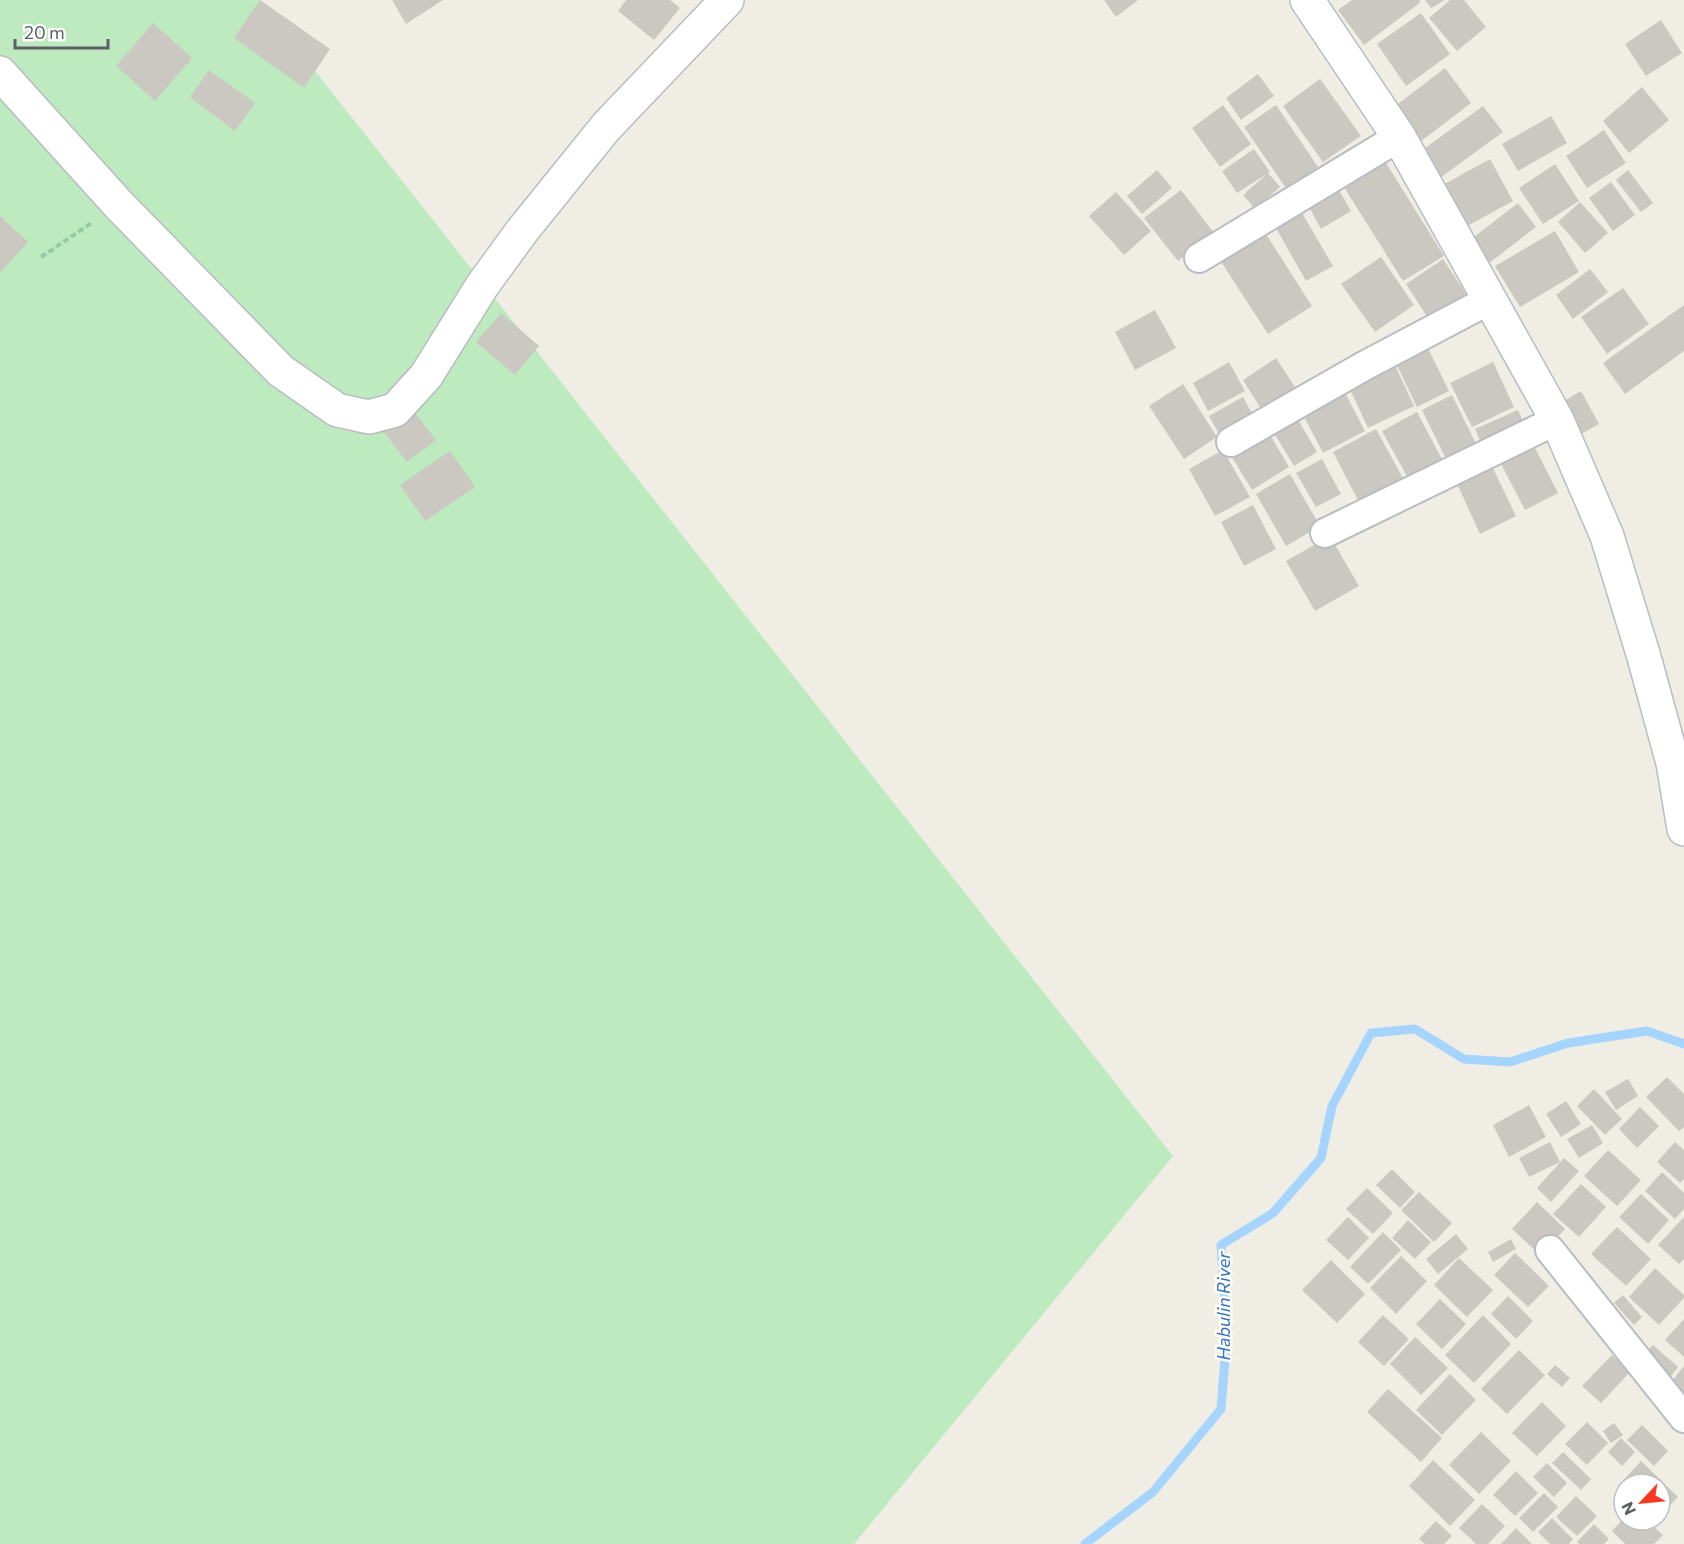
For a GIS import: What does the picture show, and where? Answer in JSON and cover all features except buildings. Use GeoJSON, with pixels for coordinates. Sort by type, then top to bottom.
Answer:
{"type":"FeatureCollection","features":[{"type":"Feature","properties":{"kind":"street"},"geometry":{"type":"LineString","coordinates":[[0,73],[119,205],[281,371],[337,410],[369,417],[395,410],[426,376],[482,286],[578,161],[606,127],[727,0]]}},
{"type":"Feature","properties":{"kind":"street"},"geometry":{"type":"LineString","coordinates":[[1307,0],[1399,137],[1557,420],[1611,547],[1673,763],[1684,829]]}},
{"type":"Feature","properties":{"kind":"street"},"geometry":{"type":"LineString","coordinates":[[1199,258],[1399,137]]}},
{"type":"Feature","properties":{"kind":"street"},"geometry":{"type":"LineString","coordinates":[[1231,442],[1364,366],[1491,299]]}},
{"type":"Feature","properties":{"kind":"street"},"geometry":{"type":"LineString","coordinates":[[1325,533],[1557,420]]}},
{"type":"Feature","properties":{"kind":"street"},"geometry":{"type":"LineString","coordinates":[[1550,1250],[1684,1419]]}},
{"type":"Feature","properties":{"kind":"path"},"geometry":{"type":"LineString","coordinates":[[41,257],[119,205]]}},
{"type":"Feature","properties":{"kind":"green space"},"geometry":{"type":"Polygon","coordinates":[[[0,0],[259,0],[1173,1156],[854,1544],[0,1544],[0,0]]]}},
{"type":"Feature","properties":{"kind":"waterway","name":"Habulin River"},"geometry":{"type":"LineString","coordinates":[[1085,1544],[1153,1492],[1221,1409],[1227,1333],[1221,1245],[1273,1213],[1321,1158],[1332,1106],[1371,1033],[1415,1029],[1464,1059],[1510,1062],[1568,1043],[1647,1031],[1684,1044]]}}]}
